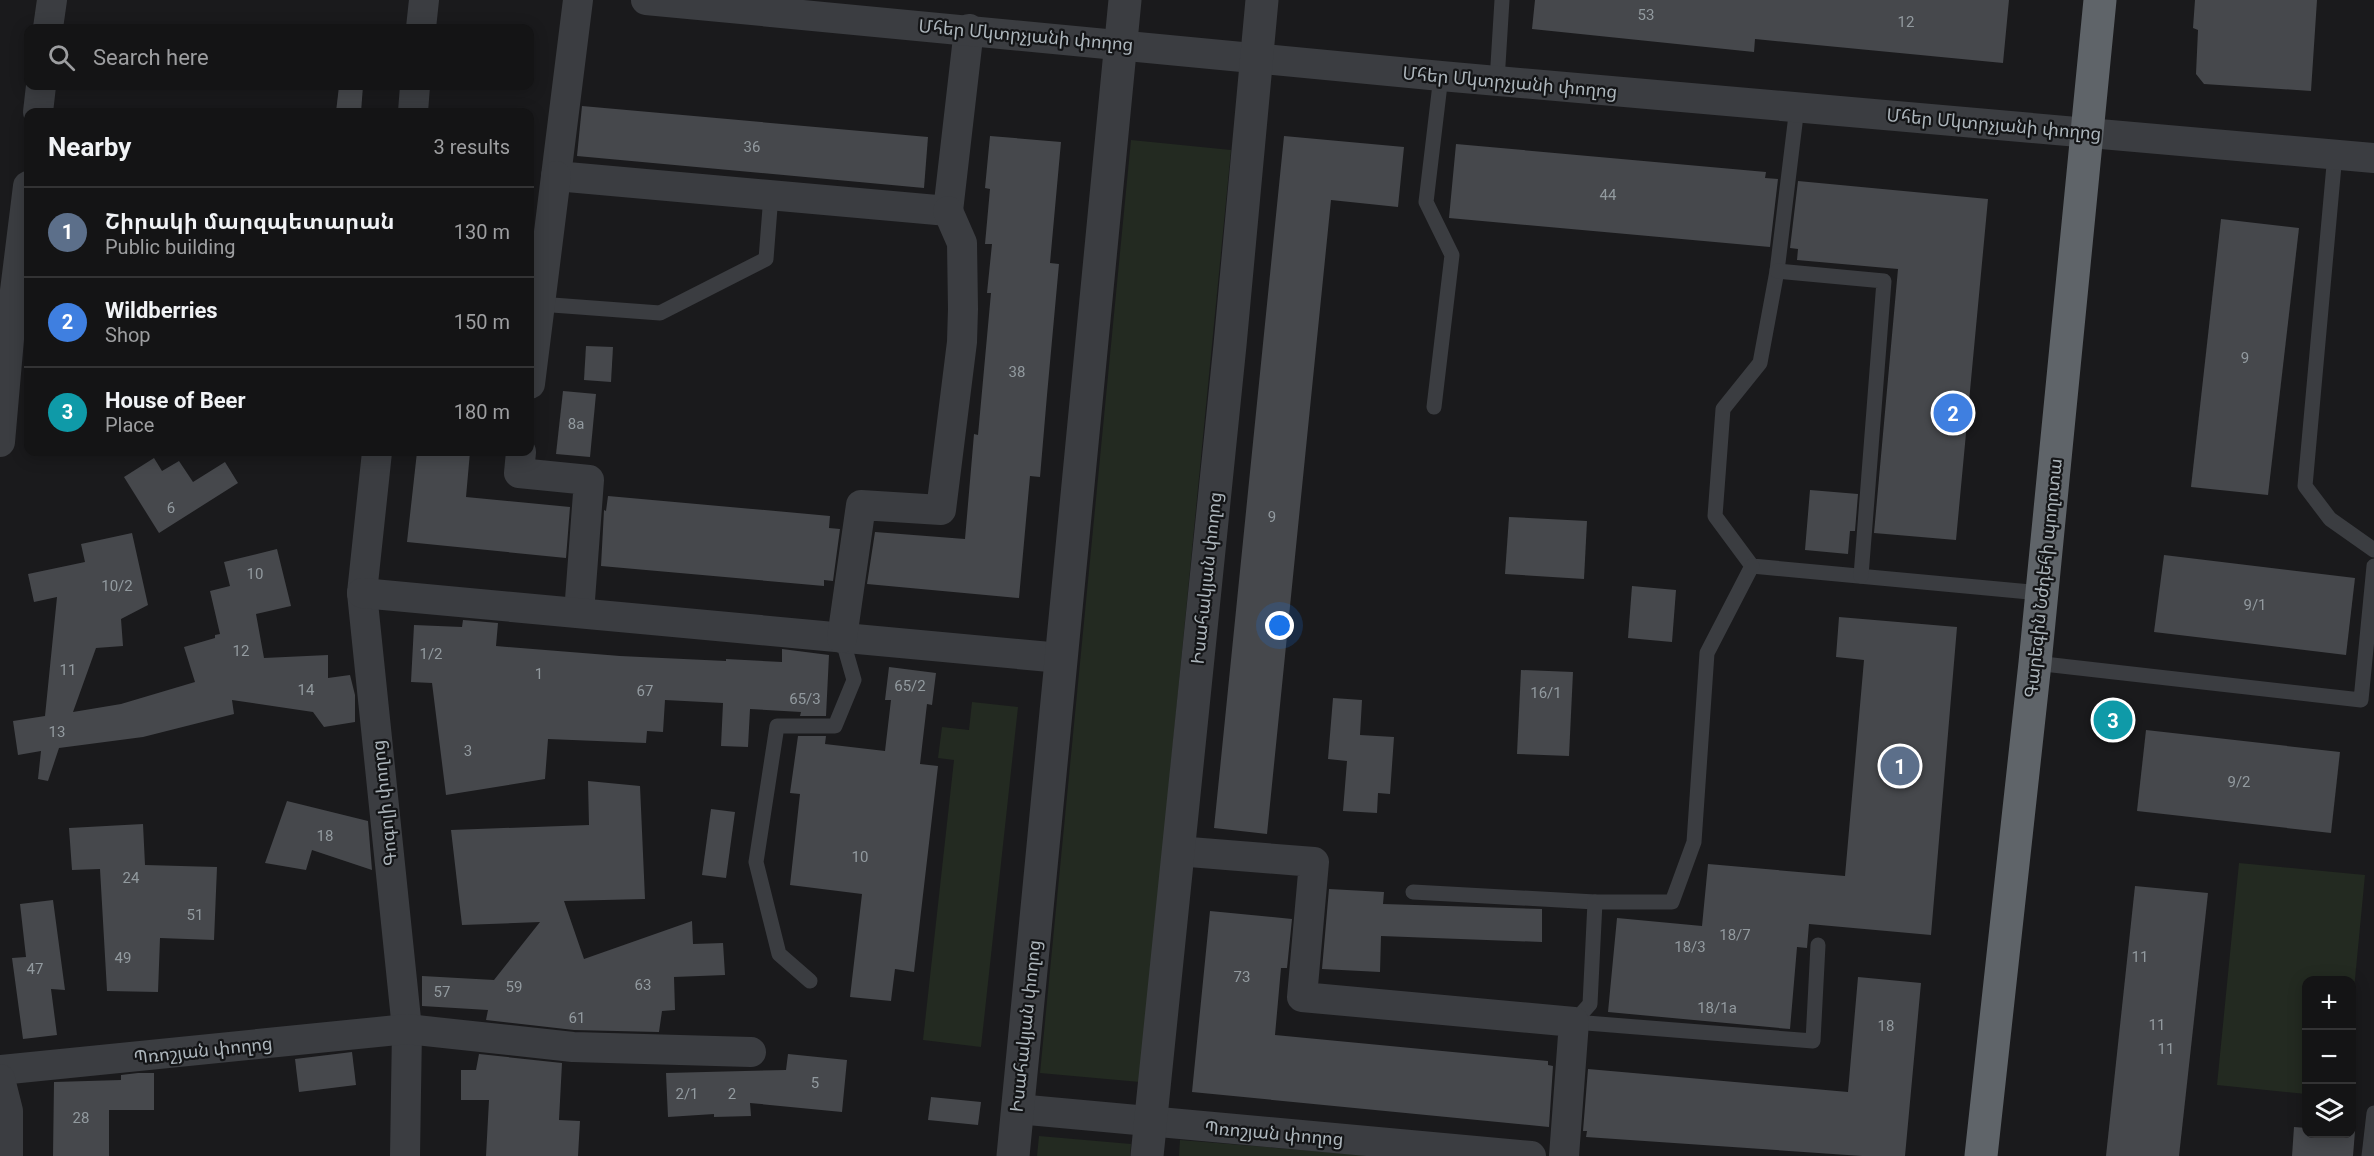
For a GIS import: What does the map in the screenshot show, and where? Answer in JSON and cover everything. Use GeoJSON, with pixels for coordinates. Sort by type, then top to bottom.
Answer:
{"type":"FeatureCollection","features":[{"type":"Feature","properties":{"kind":"highway","name":"Գարեգին Նժդեհի պողոտա"},"geometry":{"type":"LineString","coordinates":[[1981,1156],[2035,663],[2100,0]]}},
{"type":"Feature","properties":{"kind":"street"},"geometry":{"type":"LineString","coordinates":[[49,24],[52,0]]}},
{"type":"Feature","properties":{"kind":"street"},"geometry":{"type":"LineString","coordinates":[[421,24],[424,0]]}},
{"type":"Feature","properties":{"kind":"street"},"geometry":{"type":"LineString","coordinates":[[534,348],[578,0]]}},
{"type":"Feature","properties":{"kind":"street","name":"Մհեր Մկտրչյանի փողոց"},"geometry":{"type":"LineString","coordinates":[[646,0],[969,29],[1441,76],[2374,158]]}},
{"type":"Feature","properties":{"kind":"street","name":"Իսահակյան փողոց"},"geometry":{"type":"LineString","coordinates":[[1013,1156],[1125,0]]}},
{"type":"Feature","properties":{"kind":"street","name":"Իսահակյան փողոց"},"geometry":{"type":"LineString","coordinates":[[1147,1156],[1230,345],[1262,0]]}},
{"type":"Feature","properties":{"kind":"street"},"geometry":{"type":"LineString","coordinates":[[842,638],[861,505],[941,510],[962,342],[962,243],[948,211],[969,29]]}},
{"type":"Feature","properties":{"kind":"street"},"geometry":{"type":"LineString","coordinates":[[38,108],[41,90]]}},
{"type":"Feature","properties":{"kind":"street"},"geometry":{"type":"LineString","coordinates":[[412,108],[415,90]]}},
{"type":"Feature","properties":{"kind":"street"},"geometry":{"type":"LineString","coordinates":[[556,176],[948,211]]}},
{"type":"Feature","properties":{"kind":"street"},"geometry":{"type":"LineString","coordinates":[[0,442],[9,339],[24,218]]}},
{"type":"Feature","properties":{"kind":"street","name":"Գոգոլի փողոց"},"geometry":{"type":"LineString","coordinates":[[377,456],[362,593],[407,1029],[405,1156]]}},
{"type":"Feature","properties":{"kind":"street"},"geometry":{"type":"LineString","coordinates":[[521,456],[519,473],[589,480],[579,614]]}},
{"type":"Feature","properties":{"kind":"street"},"geometry":{"type":"LineString","coordinates":[[362,593],[1061,658]]}},
{"type":"Feature","properties":{"kind":"street"},"geometry":{"type":"LineString","coordinates":[[1177,850],[1314,862],[1302,997],[1574,1022],[1564,1156]]}},
{"type":"Feature","properties":{"kind":"street","name":"Պռոշյան փողոց"},"geometry":{"type":"LineString","coordinates":[[0,1070],[407,1029],[573,1047],[751,1052]]}},
{"type":"Feature","properties":{"kind":"street"},"geometry":{"type":"LineString","coordinates":[[0,1079],[8,1111],[8,1156]]}},
{"type":"Feature","properties":{"kind":"street","name":"Պռոշյան փողոց"},"geometry":{"type":"LineString","coordinates":[[1017,1109],[1531,1156]]}},
{"type":"Feature","properties":{"kind":"lane"},"geometry":{"type":"LineString","coordinates":[[1497,81],[1502,0]]}},
{"type":"Feature","properties":{"kind":"lane"},"geometry":{"type":"LineString","coordinates":[[1434,407],[1452,255],[1426,202],[1441,76]]}},
{"type":"Feature","properties":{"kind":"lane"},"geometry":{"type":"LineString","coordinates":[[1797,107],[1777,271],[1760,363],[1723,409],[1715,516],[1752,566],[2041,593]]}},
{"type":"Feature","properties":{"kind":"lane"},"geometry":{"type":"LineString","coordinates":[[2335,154],[2305,486],[2330,519],[2374,550]]}},
{"type":"Feature","properties":{"kind":"lane"},"geometry":{"type":"LineString","coordinates":[[539,304],[660,313],[766,260],[771,195]]}},
{"type":"Feature","properties":{"kind":"lane"},"geometry":{"type":"LineString","coordinates":[[1777,271],[1884,281],[1861,576]]}},
{"type":"Feature","properties":{"kind":"lane"},"geometry":{"type":"LineString","coordinates":[[1413,892],[1595,902],[1672,902],[1694,842],[1707,653],[1752,566]]}},
{"type":"Feature","properties":{"kind":"lane"},"geometry":{"type":"LineString","coordinates":[[2035,663],[2361,700],[2374,566]]}},
{"type":"Feature","properties":{"kind":"lane"},"geometry":{"type":"LineString","coordinates":[[810,981],[779,954],[756,862],[777,726],[836,726],[854,680],[842,638]]}},
{"type":"Feature","properties":{"kind":"lane"},"geometry":{"type":"LineString","coordinates":[[1574,1022],[1590,1005],[1595,902]]}},
{"type":"Feature","properties":{"kind":"lane"},"geometry":{"type":"LineString","coordinates":[[1574,1022],[1813,1041],[1818,945]]}},
{"type":"Feature","properties":{"kind":"lane"},"geometry":{"type":"LineString","coordinates":[[2369,1156],[2374,1113]]}},
{"type":"Feature","properties":{"kind":"shaded area"},"geometry":{"type":"Polygon","coordinates":[[[1131,140],[1231,150],[1140,1082],[1040,1073],[1131,140]]]}},
{"type":"Feature","properties":{"kind":"shaded area"},"geometry":{"type":"Polygon","coordinates":[[[972,702],[1018,707],[981,1047],[923,1040],[954,760],[938,758],[942,727],[969,730],[972,702]]]}},
{"type":"Feature","properties":{"kind":"shaded area"},"geometry":{"type":"Polygon","coordinates":[[[2239,863],[2365,875],[2355,976],[2302,976],[2302,1094],[2217,1085],[2239,863]]]}},
{"type":"Feature","properties":{"kind":"shaded area"},"geometry":{"type":"Polygon","coordinates":[[[1039,1136],[1131,1144],[1130,1156],[1037,1156],[1039,1136]]]}},
{"type":"Feature","properties":{"kind":"shaded area"},"geometry":{"type":"Polygon","coordinates":[[[1180,1140],[1375,1156],[1179,1156],[1180,1140]]]}},
{"type":"Feature","properties":{"kind":"building"},"geometry":{"type":"Polygon","coordinates":[[[1535,0],[2009,0],[2003,63],[1755,39],[1754,52],[1532,29],[1535,0]]]}},
{"type":"Feature","properties":{"kind":"building"},"geometry":{"type":"Polygon","coordinates":[[[2195,0],[2317,0],[2311,91],[2204,84],[2196,74],[2198,30],[2193,28],[2195,0]]]}},
{"type":"Feature","properties":{"kind":"building"},"geometry":{"type":"Polygon","coordinates":[[[339,90],[363,90],[361,108],[336,108],[339,90]]]}},
{"type":"Feature","properties":{"kind":"building"},"geometry":{"type":"Polygon","coordinates":[[[582,106],[928,137],[924,188],[577,156],[582,106]]]}},
{"type":"Feature","properties":{"kind":"building"},"geometry":{"type":"Polygon","coordinates":[[[990,136],[1061,142],[1050,263],[1059,264],[1040,477],[1030,476],[1019,598],[867,584],[875,532],[965,539],[974,434],[978,435],[991,293],[987,293],[992,244],[985,244],[990,189],[985,188],[990,136]]]}},
{"type":"Feature","properties":{"kind":"building"},"geometry":{"type":"Polygon","coordinates":[[[1284,136],[1404,147],[1398,207],[1331,200],[1267,834],[1214,828],[1284,136]]]}},
{"type":"Feature","properties":{"kind":"building"},"geometry":{"type":"Polygon","coordinates":[[[1456,144],[1766,172],[1765,178],[1778,179],[1770,247],[1449,218],[1456,144]]]}},
{"type":"Feature","properties":{"kind":"building"},"geometry":{"type":"Polygon","coordinates":[[[1798,181],[1988,199],[1956,540],[1874,533],[1898,269],[1797,260],[1798,249],[1790,248],[1798,181]]]}},
{"type":"Feature","properties":{"kind":"building"},"geometry":{"type":"Polygon","coordinates":[[[2221,219],[2299,228],[2268,495],[2191,487],[2221,219]]]}},
{"type":"Feature","properties":{"kind":"building"},"geometry":{"type":"Polygon","coordinates":[[[586,346],[613,347],[611,382],[584,380],[586,346]]]}},
{"type":"Feature","properties":{"kind":"building"},"geometry":{"type":"Polygon","coordinates":[[[563,391],[596,394],[590,457],[556,454],[563,391]]]}},
{"type":"Feature","properties":{"kind":"building"},"geometry":{"type":"Polygon","coordinates":[[[417,456],[470,456],[466,497],[570,507],[566,558],[407,542],[417,456]]]}},
{"type":"Feature","properties":{"kind":"building"},"geometry":{"type":"Polygon","coordinates":[[[154,458],[162,471],[179,461],[193,482],[225,462],[238,483],[159,533],[124,477],[154,458]]]}},
{"type":"Feature","properties":{"kind":"building"},"geometry":{"type":"Polygon","coordinates":[[[1810,490],[1858,494],[1855,531],[1850,531],[1848,554],[1805,550],[1810,490]]]}},
{"type":"Feature","properties":{"kind":"building"},"geometry":{"type":"Polygon","coordinates":[[[608,496],[830,516],[829,528],[840,529],[833,581],[824,580],[824,586],[601,566],[604,510],[606,511],[608,496]]]}},
{"type":"Feature","properties":{"kind":"building"},"geometry":{"type":"Polygon","coordinates":[[[1509,517],[1587,521],[1584,579],[1505,574],[1509,517]]]}},
{"type":"Feature","properties":{"kind":"building"},"geometry":{"type":"Polygon","coordinates":[[[132,533],[148,605],[121,619],[123,646],[96,648],[73,712],[121,704],[195,682],[184,647],[215,638],[215,635],[220,634],[210,591],[230,586],[224,562],[277,549],[291,606],[256,614],[264,658],[328,655],[328,678],[350,675],[355,695],[355,722],[324,727],[313,712],[232,700],[234,714],[143,737],[59,748],[48,781],[38,779],[41,751],[18,755],[13,721],[45,716],[57,597],[34,602],[28,574],[85,562],[81,544],[132,533]]]}},
{"type":"Feature","properties":{"kind":"building"},"geometry":{"type":"Polygon","coordinates":[[[2164,555],[2355,578],[2346,655],[2154,632],[2164,555]]]}},
{"type":"Feature","properties":{"kind":"building"},"geometry":{"type":"Polygon","coordinates":[[[1632,586],[1676,590],[1672,642],[1628,638],[1632,586]]]}},
{"type":"Feature","properties":{"kind":"building"},"geometry":{"type":"Polygon","coordinates":[[[1839,617],[1957,627],[1931,935],[1809,924],[1807,948],[1797,947],[1790,1029],[1608,1012],[1617,918],[1702,926],[1708,864],[1845,876],[1864,660],[1836,657],[1839,617]]]}},
{"type":"Feature","properties":{"kind":"building"},"geometry":{"type":"Polygon","coordinates":[[[463,620],[498,623],[496,646],[620,656],[726,661],[726,659],[782,662],[782,649],[829,655],[826,716],[800,716],[801,712],[750,709],[748,747],[721,746],[723,703],[665,700],[663,732],[647,731],[646,743],[548,739],[545,779],[446,795],[432,683],[411,682],[414,625],[462,627],[463,620]]]}},
{"type":"Feature","properties":{"kind":"building"},"geometry":{"type":"Polygon","coordinates":[[[889,667],[936,673],[932,705],[927,704],[920,764],[938,766],[914,972],[895,969],[891,1001],[850,997],[862,894],[790,885],[800,794],[790,793],[798,736],[826,736],[825,744],[885,751],[891,700],[885,700],[889,667]]]}},
{"type":"Feature","properties":{"kind":"building"},"geometry":{"type":"Polygon","coordinates":[[[1521,670],[1573,672],[1569,756],[1517,754],[1521,670]]]}},
{"type":"Feature","properties":{"kind":"building"},"geometry":{"type":"Polygon","coordinates":[[[1333,698],[1362,700],[1360,735],[1394,737],[1390,794],[1378,793],[1377,813],[1343,811],[1347,761],[1328,759],[1333,698]]]}},
{"type":"Feature","properties":{"kind":"building"},"geometry":{"type":"Polygon","coordinates":[[[2146,730],[2340,752],[2331,833],[2137,811],[2146,730]]]}},
{"type":"Feature","properties":{"kind":"building"},"geometry":{"type":"Polygon","coordinates":[[[588,781],[640,786],[645,899],[564,901],[584,959],[692,921],[693,944],[723,943],[725,975],[674,977],[675,1010],[662,1011],[659,1032],[574,1030],[486,1020],[488,1010],[422,1006],[422,976],[494,980],[540,922],[462,925],[451,830],[589,825],[588,781]]]}},
{"type":"Feature","properties":{"kind":"building"},"geometry":{"type":"Polygon","coordinates":[[[287,801],[368,821],[372,870],[312,850],[306,870],[265,863],[287,801]]]}},
{"type":"Feature","properties":{"kind":"building"},"geometry":{"type":"Polygon","coordinates":[[[711,809],[735,812],[726,878],[702,875],[711,809]]]}},
{"type":"Feature","properties":{"kind":"building"},"geometry":{"type":"Polygon","coordinates":[[[143,824],[145,865],[217,867],[214,940],[160,938],[158,992],[107,991],[100,869],[72,870],[69,828],[143,824]]]}},
{"type":"Feature","properties":{"kind":"building"},"geometry":{"type":"Polygon","coordinates":[[[2135,886],[2208,893],[2179,1156],[2106,1156],[2135,886]]]}},
{"type":"Feature","properties":{"kind":"building"},"geometry":{"type":"Polygon","coordinates":[[[1329,889],[1384,892],[1383,904],[1542,909],[1542,942],[1381,936],[1380,972],[1322,969],[1329,889]]]}},
{"type":"Feature","properties":{"kind":"building"},"geometry":{"type":"Polygon","coordinates":[[[53,900],[65,990],[51,989],[57,1035],[23,1039],[12,958],[26,957],[20,904],[53,900]]]}},
{"type":"Feature","properties":{"kind":"building"},"geometry":{"type":"Polygon","coordinates":[[[1210,911],[1292,919],[1287,968],[1281,968],[1275,1035],[1548,1061],[1548,1065],[1553,1066],[1549,1127],[1192,1092],[1210,911]]]}},
{"type":"Feature","properties":{"kind":"building"},"geometry":{"type":"Polygon","coordinates":[[[1858,977],[1921,983],[1905,1156],[1862,1156],[1586,1137],[1587,1131],[1583,1131],[1588,1069],[1848,1092],[1858,977]]]}},
{"type":"Feature","properties":{"kind":"building"},"geometry":{"type":"Polygon","coordinates":[[[352,1052],[356,1085],[299,1092],[295,1059],[352,1052]]]}},
{"type":"Feature","properties":{"kind":"building"},"geometry":{"type":"Polygon","coordinates":[[[479,1054],[562,1063],[559,1120],[580,1121],[578,1156],[486,1156],[489,1100],[461,1100],[461,1070],[476,1070],[479,1054]]]}},
{"type":"Feature","properties":{"kind":"building"},"geometry":{"type":"Polygon","coordinates":[[[788,1054],[847,1060],[842,1112],[750,1103],[751,1116],[714,1117],[714,1114],[668,1117],[666,1073],[786,1070],[788,1054]]]}},
{"type":"Feature","properties":{"kind":"building"},"geometry":{"type":"Polygon","coordinates":[[[154,1073],[154,1110],[109,1110],[109,1156],[53,1156],[54,1082],[121,1080],[121,1075],[154,1073]]]}},
{"type":"Feature","properties":{"kind":"building"},"geometry":{"type":"Polygon","coordinates":[[[931,1097],[981,1102],[978,1125],[928,1120],[931,1097]]]}},
{"type":"Feature","properties":{"kind":"building"},"geometry":{"type":"Polygon","coordinates":[[[2294,1127],[2302,1128],[2302,1138],[2354,1138],[2353,1156],[2292,1156],[2294,1127]]]}},
{"type":"Feature","properties":{"kind":"place","name":"Wildberries"},"geometry":{"type":"Point","coordinates":[1953,413]}},
{"type":"Feature","properties":{"kind":"place","name":"House of Beer"},"geometry":{"type":"Point","coordinates":[2113,720]}},
{"type":"Feature","properties":{"kind":"place","name":"Շիրակի մարզպետարան"},"geometry":{"type":"Point","coordinates":[1900,766]}}]}
